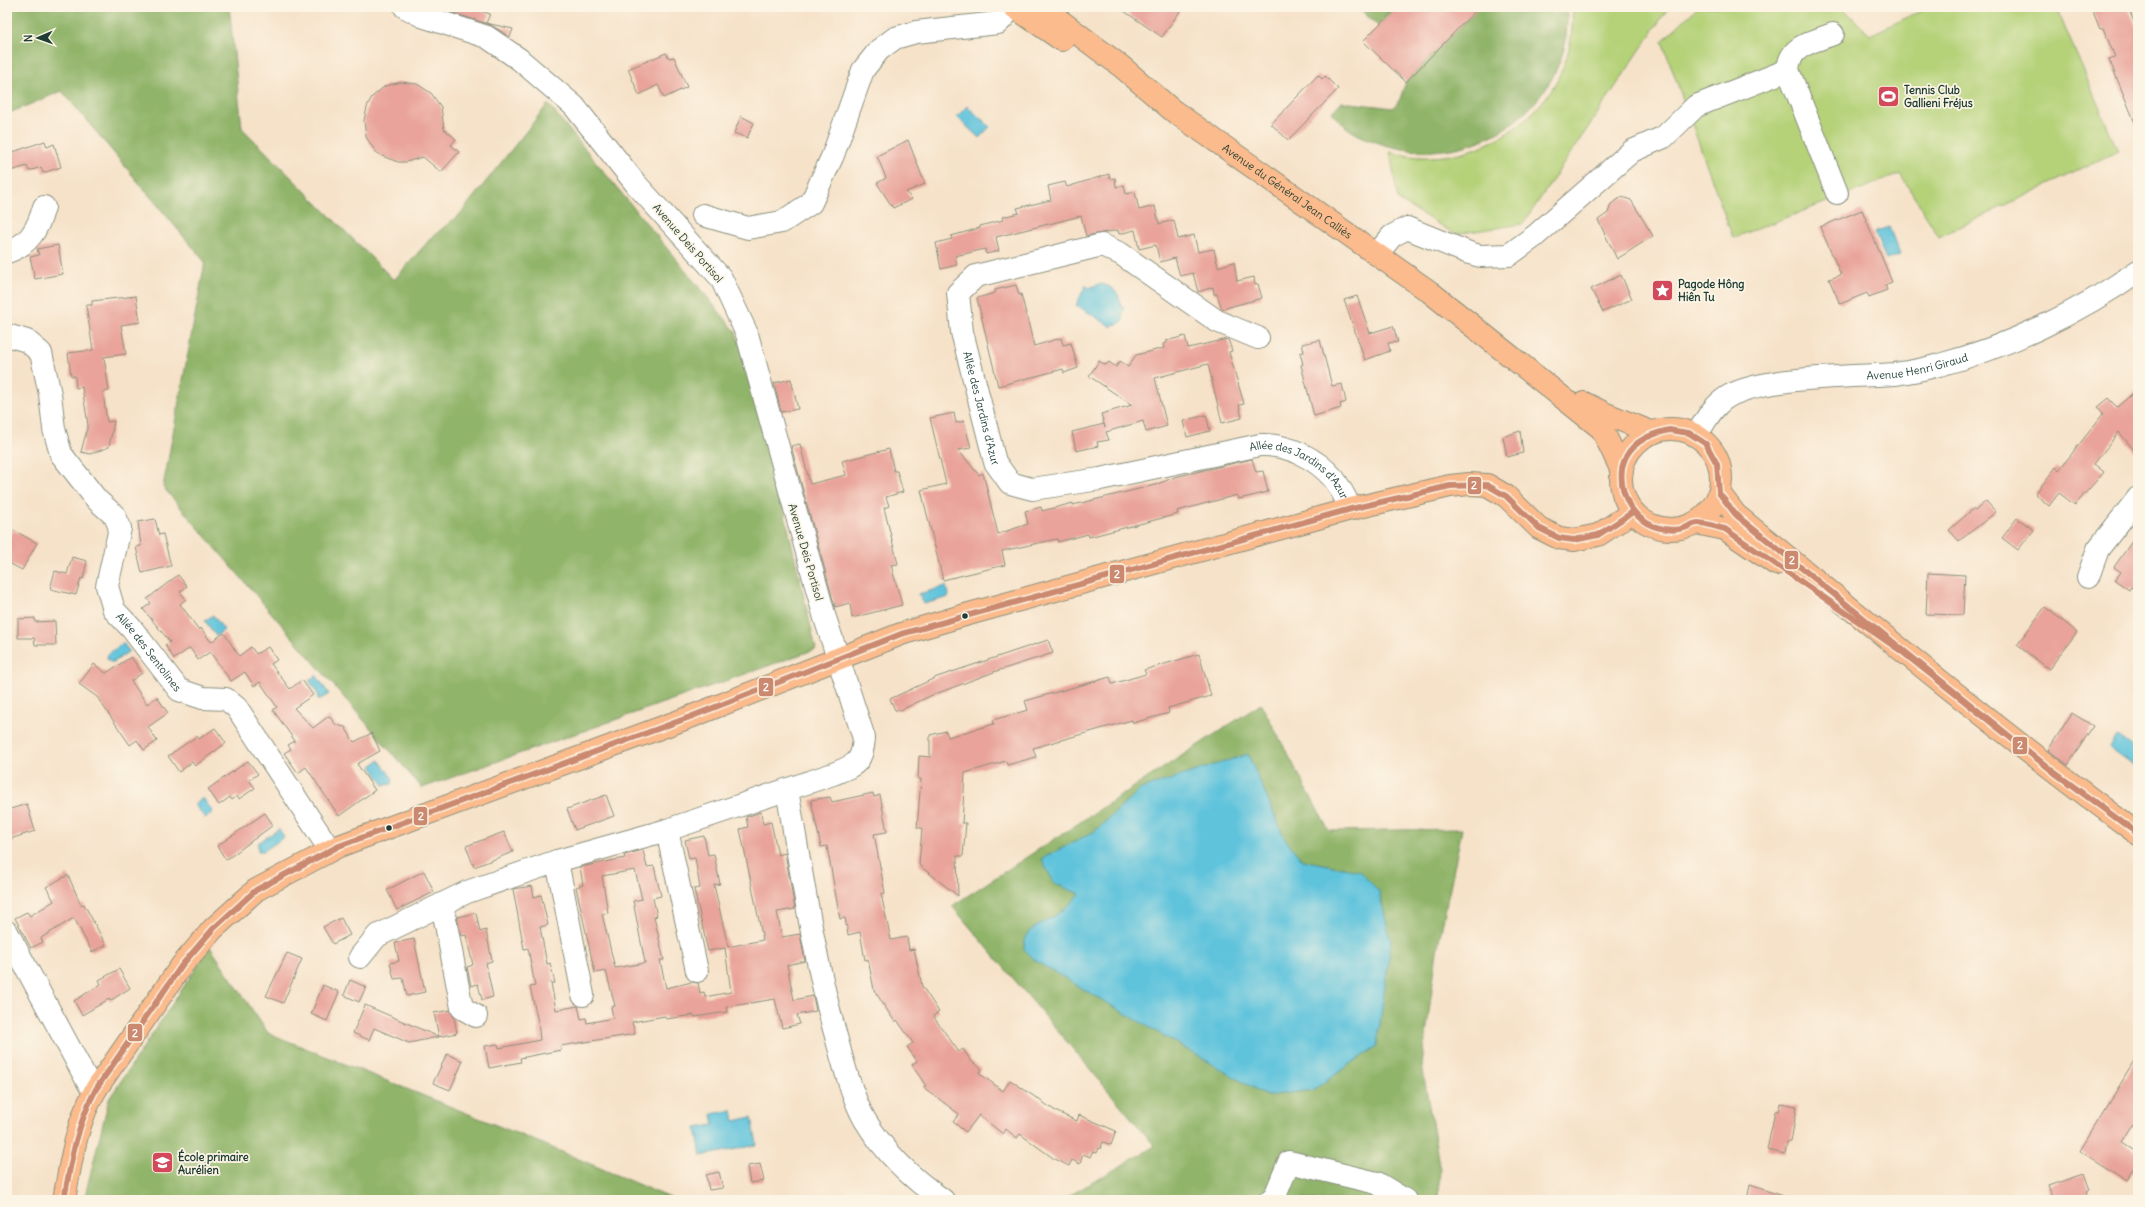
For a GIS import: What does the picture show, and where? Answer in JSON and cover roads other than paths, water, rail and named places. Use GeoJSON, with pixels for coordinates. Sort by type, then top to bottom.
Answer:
{"type":"FeatureCollection","features":[{"type":"Feature","properties":{"kind":"main road"},"geometry":{"type":"LineString","coordinates":[[1013,7],[1115,77],[1172,110]]}},
{"type":"Feature","properties":{"kind":"main road","name":"Avenue du Général Jean Calliès"},"geometry":{"type":"LineString","coordinates":[[1042,7],[1122,67],[1172,110],[1430,292],[1602,429],[1622,471]]}},
{"type":"Feature","properties":{"kind":"main road","name":"Avenue du Général Jean Calliès"},"geometry":{"type":"LineString","coordinates":[[1533,375],[1606,414],[1653,433]]}},
{"type":"Feature","properties":{"kind":"main road"},"geometry":{"type":"LineString","coordinates":[[1667,429],[1682,430],[1696,436],[1708,446],[1717,460],[1721,477],[1719,493],[1714,505],[1706,515],[1696,522],[1682,528],[1668,529],[1654,526],[1633,512],[1625,498],[1622,485],[1622,471],[1627,455],[1634,446],[1653,433],[1667,429]]}},
{"type":"Feature","properties":{"kind":"main road"},"geometry":{"type":"LineString","coordinates":[[64,1200],[78,1130],[87,1104],[182,965],[213,929],[256,890],[330,850],[690,717],[838,661],[901,634],[1351,509],[1450,486],[1469,484],[1487,485],[1506,496],[1539,528],[1559,538],[1574,540],[1598,535],[1633,512]]}},
{"type":"Feature","properties":{"kind":"main road"},"geometry":{"type":"LineString","coordinates":[[1719,493],[1736,514],[1902,650],[2055,773],[2138,834]]}},
{"type":"Feature","properties":{"kind":"main road"},"geometry":{"type":"LineString","coordinates":[[1696,522],[1725,529],[1902,650]]}},
{"type":"Feature","properties":{"kind":"street","name":"Avenue Deis Portisol"},"geometry":{"type":"LineString","coordinates":[[405,7],[422,16],[487,37],[520,59],[574,106],[636,184],[721,278],[747,334],[790,496],[838,661],[864,738],[863,754],[853,765],[787,790]]}},
{"type":"Feature","properties":{"kind":"street"},"geometry":{"type":"LineString","coordinates":[[703,215],[748,228],[782,222],[812,203],[833,155],[862,70],[879,50],[895,38],[916,32],[998,23],[1013,7]]}},
{"type":"Feature","properties":{"kind":"street"},"geometry":{"type":"LineString","coordinates":[[1833,34],[1798,48],[1788,59],[1788,70],[1837,193]]}},
{"type":"Feature","properties":{"kind":"street"},"geometry":{"type":"LineString","coordinates":[[1377,254],[1392,236],[1407,228],[1469,253],[1480,263],[1509,255],[1535,236],[1632,151],[1664,136],[1696,106],[1788,70]]}},
{"type":"Feature","properties":{"kind":"street"},"geometry":{"type":"LineString","coordinates":[[7,252],[28,241],[40,222],[44,207]]}},
{"type":"Feature","properties":{"kind":"street","name":"Allée des Jardins d'Azur"},"geometry":{"type":"LineString","coordinates":[[1258,338],[1217,321],[1121,254],[1102,245],[976,276],[958,293],[962,332],[995,462],[1010,483],[1032,489],[1100,479],[1260,445],[1269,445],[1295,451],[1318,463],[1335,480],[1351,509]]}},
{"type":"Feature","properties":{"kind":"street","name":"Avenue Henri Giraud"},"geometry":{"type":"LineString","coordinates":[[1696,436],[1709,415],[1724,399],[1745,389],[1781,382],[1897,374],[1940,365],[2015,340],[2110,291],[2138,271]]}},
{"type":"Feature","properties":{"kind":"street","name":"Allée des Sentolines"},"geometry":{"type":"LineString","coordinates":[[7,335],[27,341],[41,353],[50,394],[54,429],[61,454],[97,500],[115,516],[120,528],[107,586],[114,610],[132,629],[179,690],[203,698],[226,699],[237,708],[330,850]]}},
{"type":"Feature","properties":{"kind":"street"},"geometry":{"type":"LineString","coordinates":[[2088,577],[2098,549],[2138,498]]}},
{"type":"Feature","properties":{"kind":"street"},"geometry":{"type":"LineString","coordinates":[[360,957],[377,936],[467,892],[558,861],[667,830],[787,790],[826,999],[847,1073],[865,1120],[896,1162],[923,1187],[943,1200]]}},
{"type":"Feature","properties":{"kind":"street"},"geometry":{"type":"LineString","coordinates":[[667,830],[696,971]]}},
{"type":"Feature","properties":{"kind":"street"},"geometry":{"type":"LineString","coordinates":[[558,861],[583,995]]}},
{"type":"Feature","properties":{"kind":"street"},"geometry":{"type":"LineString","coordinates":[[442,904],[462,1008],[476,1016]]}},
{"type":"Feature","properties":{"kind":"street"},"geometry":{"type":"LineString","coordinates":[[7,932],[89,1084],[96,1089]]}},
{"type":"Feature","properties":{"kind":"street"},"geometry":{"type":"LineString","coordinates":[[1270,1200],[1275,1196],[1289,1162],[1377,1183],[1405,1200]]}},
{"type":"Feature","properties":{"kind":"water"},"geometry":{"type":"Polygon","coordinates":[[[967,106],[990,127],[979,138],[957,117],[967,106]]]}},
{"type":"Feature","properties":{"kind":"water"},"geometry":{"type":"Polygon","coordinates":[[[1889,227],[1900,255],[1886,260],[1875,232],[1889,227]]]}},
{"type":"Feature","properties":{"kind":"water"},"geometry":{"type":"Polygon","coordinates":[[[1099,284],[1108,286],[1114,290],[1119,297],[1121,306],[1125,309],[1123,311],[1123,321],[1117,325],[1113,324],[1112,327],[1076,305],[1086,285],[1089,288],[1099,284]]]}},
{"type":"Feature","properties":{"kind":"water"},"geometry":{"type":"Polygon","coordinates":[[[946,586],[949,597],[924,604],[919,594],[946,586]]]}},
{"type":"Feature","properties":{"kind":"water"},"geometry":{"type":"Polygon","coordinates":[[[213,615],[224,630],[216,636],[205,621],[213,615]]]}},
{"type":"Feature","properties":{"kind":"water"},"geometry":{"type":"Polygon","coordinates":[[[123,643],[129,651],[114,662],[110,662],[107,659],[108,654],[123,643]]]}},
{"type":"Feature","properties":{"kind":"water"},"geometry":{"type":"Polygon","coordinates":[[[316,675],[329,694],[319,700],[317,697],[319,696],[309,680],[316,675]]]}},
{"type":"Feature","properties":{"kind":"water"},"geometry":{"type":"Polygon","coordinates":[[[2117,737],[2138,752],[2138,760],[2134,766],[2109,748],[2117,737]]]}},
{"type":"Feature","properties":{"kind":"water"},"geometry":{"type":"Polygon","coordinates":[[[1248,754],[1285,839],[1302,860],[1359,871],[1379,891],[1391,941],[1377,1046],[1313,1090],[1267,1096],[1037,962],[1024,949],[1025,941],[1031,930],[1062,911],[1080,894],[1055,884],[1041,859],[1095,831],[1141,789],[1248,754]]]}},
{"type":"Feature","properties":{"kind":"water"},"geometry":{"type":"Polygon","coordinates":[[[379,760],[393,779],[392,784],[384,785],[371,766],[379,760]]]}},
{"type":"Feature","properties":{"kind":"water"},"geometry":{"type":"Polygon","coordinates":[[[203,798],[213,812],[205,818],[194,804],[203,798]]]}},
{"type":"Feature","properties":{"kind":"water"},"geometry":{"type":"Polygon","coordinates":[[[279,829],[284,837],[264,851],[258,851],[258,843],[279,829]]]}},
{"type":"Feature","properties":{"kind":"water"},"geometry":{"type":"Polygon","coordinates":[[[732,1110],[734,1121],[752,1117],[757,1145],[701,1156],[696,1128],[714,1125],[712,1114],[732,1110]]]}},
{"type":"Feature","properties":{"kind":"place","name":"Tennis Club Gallieni Fréjus"},"geometry":{"type":"Point","coordinates":[1888,96]}},
{"type":"Feature","properties":{"kind":"place","name":"Pagode Hông Hiên Tu"},"geometry":{"type":"Point","coordinates":[1662,290]}},
{"type":"Feature","properties":{"kind":"place","name":"École primaire Aurélien"},"geometry":{"type":"Point","coordinates":[163,1163]}}]}
